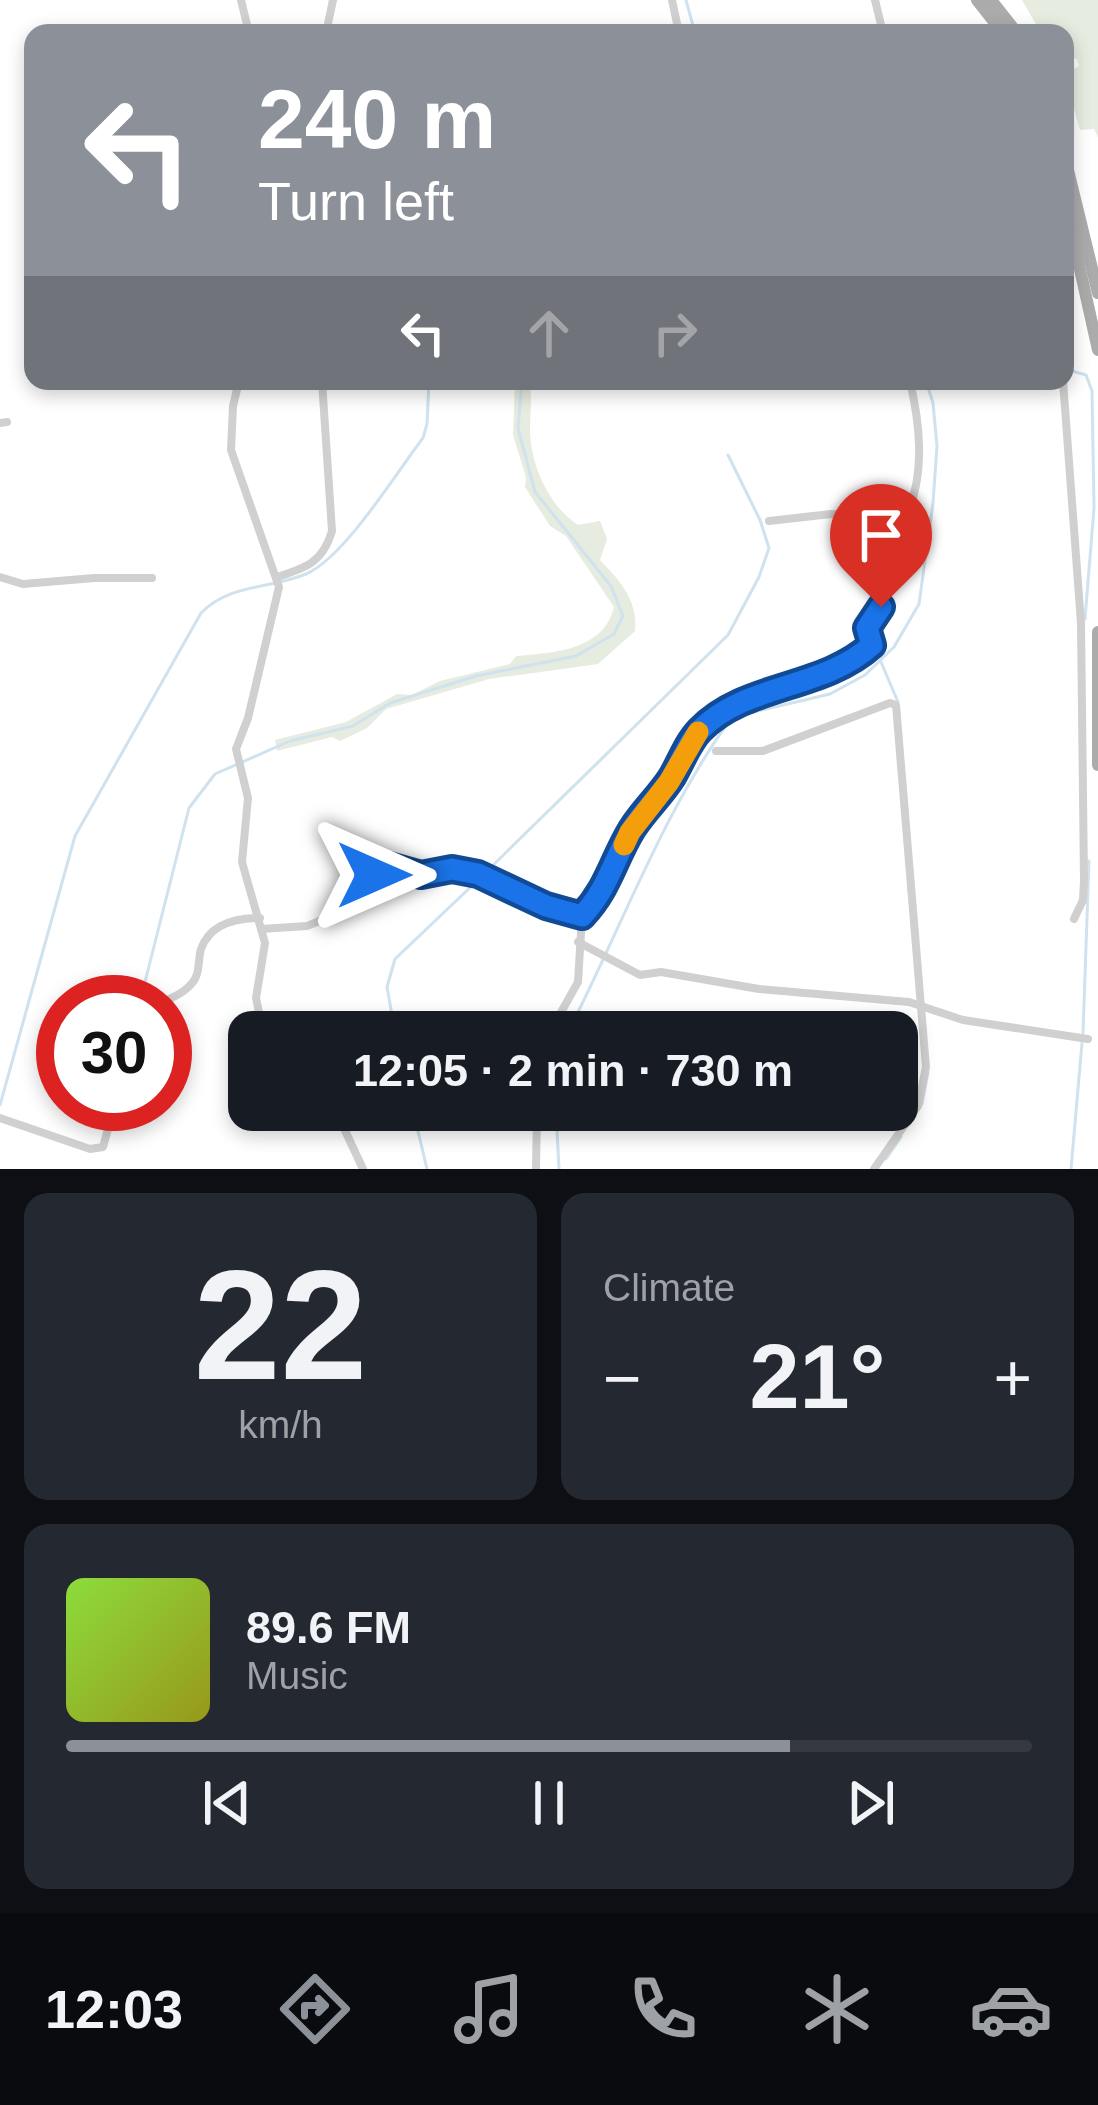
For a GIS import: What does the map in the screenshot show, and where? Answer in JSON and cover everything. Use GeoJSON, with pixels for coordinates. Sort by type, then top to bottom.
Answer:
{"type":"FeatureCollection","features":[{"type":"Feature","properties":{"kind":"main road"},"geometry":{"type":"LineString","coordinates":[[977,0],[996,24]]}},
{"type":"Feature","properties":{"kind":"main road"},"geometry":{"type":"LineString","coordinates":[[991,0],[1010,24]]}},
{"type":"Feature","properties":{"kind":"main road"},"geometry":{"type":"LineString","coordinates":[[1074,195],[1098,293]]}},
{"type":"Feature","properties":{"kind":"main road"},"geometry":{"type":"LineString","coordinates":[[1074,242],[1098,350]]}},
{"type":"Feature","properties":{"kind":"main road"},"geometry":{"type":"LineString","coordinates":[[1098,632],[1098,765]]}},
{"type":"Feature","properties":{"kind":"street"},"geometry":{"type":"LineString","coordinates":[[237,390],[231,450],[278,582],[238,762],[248,798],[242,862],[249,896],[260,918],[265,960],[256,998],[258,1011]]}},
{"type":"Feature","properties":{"kind":"street"},"geometry":{"type":"LineString","coordinates":[[278,582],[310,566],[326,550],[332,530],[323,390]]}},
{"type":"Feature","properties":{"kind":"street"},"geometry":{"type":"LineString","coordinates":[[562,1011],[578,982],[582,916],[599,898],[630,832],[669,782],[698,731],[729,708],[825,675],[872,645],[867,628],[881,607],[884,568],[893,535],[906,518],[921,452],[911,390]]}},
{"type":"Feature","properties":{"kind":"street"},"geometry":{"type":"LineString","coordinates":[[1064,390],[1081,622],[1084,880],[1083,900],[1074,919]]}},
{"type":"Feature","properties":{"kind":"street"},"geometry":{"type":"LineString","coordinates":[[769,520],[831,514],[906,518]]}},
{"type":"Feature","properties":{"kind":"street"},"geometry":{"type":"LineString","coordinates":[[0,577],[23,584],[152,578]]}},
{"type":"Feature","properties":{"kind":"street"},"geometry":{"type":"LineString","coordinates":[[716,751],[764,751],[896,705],[926,1067],[918,1106],[874,1169]]}},
{"type":"Feature","properties":{"kind":"street"},"geometry":{"type":"LineString","coordinates":[[261,929],[307,926],[329,917],[389,866],[421,875],[452,869],[482,876],[546,906],[582,916]]}},
{"type":"Feature","properties":{"kind":"street"},"geometry":{"type":"LineString","coordinates":[[192,983],[204,943],[213,932],[240,918],[260,918]]}},
{"type":"Feature","properties":{"kind":"street"},"geometry":{"type":"LineString","coordinates":[[578,942],[640,975],[661,972],[759,989],[920,1005],[963,1020],[1084,1038]]}},
{"type":"Feature","properties":{"kind":"street"},"geometry":{"type":"LineString","coordinates":[[0,1118],[36,1130]]}},
{"type":"Feature","properties":{"kind":"street"},"geometry":{"type":"LineString","coordinates":[[38,1131],[91,1149],[103,1147],[108,1131]]}},
{"type":"Feature","properties":{"kind":"street"},"geometry":{"type":"LineString","coordinates":[[345,1131],[363,1169]]}},
{"type":"Feature","properties":{"kind":"street"},"geometry":{"type":"LineString","coordinates":[[536,1169],[537,1131]]}},
{"type":"Feature","properties":{"kind":"shaded area"},"geometry":{"type":"Polygon","coordinates":[[[1022,0],[1098,0],[1098,137],[1094,129],[1080,130],[1074,108],[1074,69],[1079,66],[1074,58],[1074,24],[1036,24],[1022,0]]]}},
{"type":"Feature","properties":{"kind":"shaded area"},"geometry":{"type":"Polygon","coordinates":[[[515,390],[530,390],[531,444],[538,471],[568,517],[578,525],[600,521],[607,539],[600,560],[631,600],[635,631],[598,664],[489,679],[386,709],[367,728],[340,741],[332,737],[277,751],[275,740],[346,722],[397,694],[412,695],[440,681],[510,664],[516,656],[576,646],[600,632],[614,607],[566,536],[550,526],[525,487],[513,435],[515,390]]]}},
{"type":"Feature","properties":{"kind":"waterway"},"geometry":{"type":"LineString","coordinates":[[686,0],[693,24]]}},
{"type":"Feature","properties":{"kind":"waterway"},"geometry":{"type":"LineString","coordinates":[[1074,372],[1086,375],[1092,391],[1094,508],[1085,619]]}},
{"type":"Feature","properties":{"kind":"waterway"},"geometry":{"type":"LineString","coordinates":[[0,1105],[75,836],[201,613],[237,592],[306,574],[337,550],[423,438],[429,390]]}},
{"type":"Feature","properties":{"kind":"waterway"},"geometry":{"type":"LineString","coordinates":[[147,975],[189,808],[215,774],[290,741],[353,726],[390,703],[476,676],[576,656],[614,634],[623,616],[611,586],[535,492],[518,428],[521,390]]}},
{"type":"Feature","properties":{"kind":"waterway"},"geometry":{"type":"LineString","coordinates":[[578,1011],[684,792],[732,717],[830,694],[865,675],[894,647],[919,604],[937,446],[929,390]]}},
{"type":"Feature","properties":{"kind":"waterway"},"geometry":{"type":"LineString","coordinates":[[485,873],[728,635],[769,548],[728,455]]}},
{"type":"Feature","properties":{"kind":"waterway"},"geometry":{"type":"LineString","coordinates":[[881,662],[898,702]]}},
{"type":"Feature","properties":{"kind":"waterway"},"geometry":{"type":"LineString","coordinates":[[1083,1033],[1089,861]]}},
{"type":"Feature","properties":{"kind":"waterway"},"geometry":{"type":"LineString","coordinates":[[391,1011],[387,987],[395,959],[478,880]]}},
{"type":"Feature","properties":{"kind":"waterway"},"geometry":{"type":"LineString","coordinates":[[1071,1169],[1082,1043]]}},
{"type":"Feature","properties":{"kind":"waterway"},"geometry":{"type":"LineString","coordinates":[[922,1104],[928,1072]]}},
{"type":"Feature","properties":{"kind":"waterway"},"geometry":{"type":"LineString","coordinates":[[418,1131],[427,1169]]}},
{"type":"Feature","properties":{"kind":"waterway"},"geometry":{"type":"LineString","coordinates":[[557,1131],[559,1169]]}},
{"type":"Feature","properties":{"kind":"waterway"},"geometry":{"type":"LineString","coordinates":[[886,1159],[901,1137]]}},
{"type":"Feature","properties":{"kind":"slow traffic"},"geometry":{"type":"LineString","coordinates":[[624,845],[698,732]]}},
{"type":"Feature","properties":{"kind":"route"},"geometry":{"type":"LineString","coordinates":[[374,875],[389,866],[421,875],[452,869],[478,874],[546,906],[582,916],[599,898],[630,832],[669,782],[698,731],[744,701],[825,675],[857,658],[872,645],[867,628],[881,607]]}}]}
